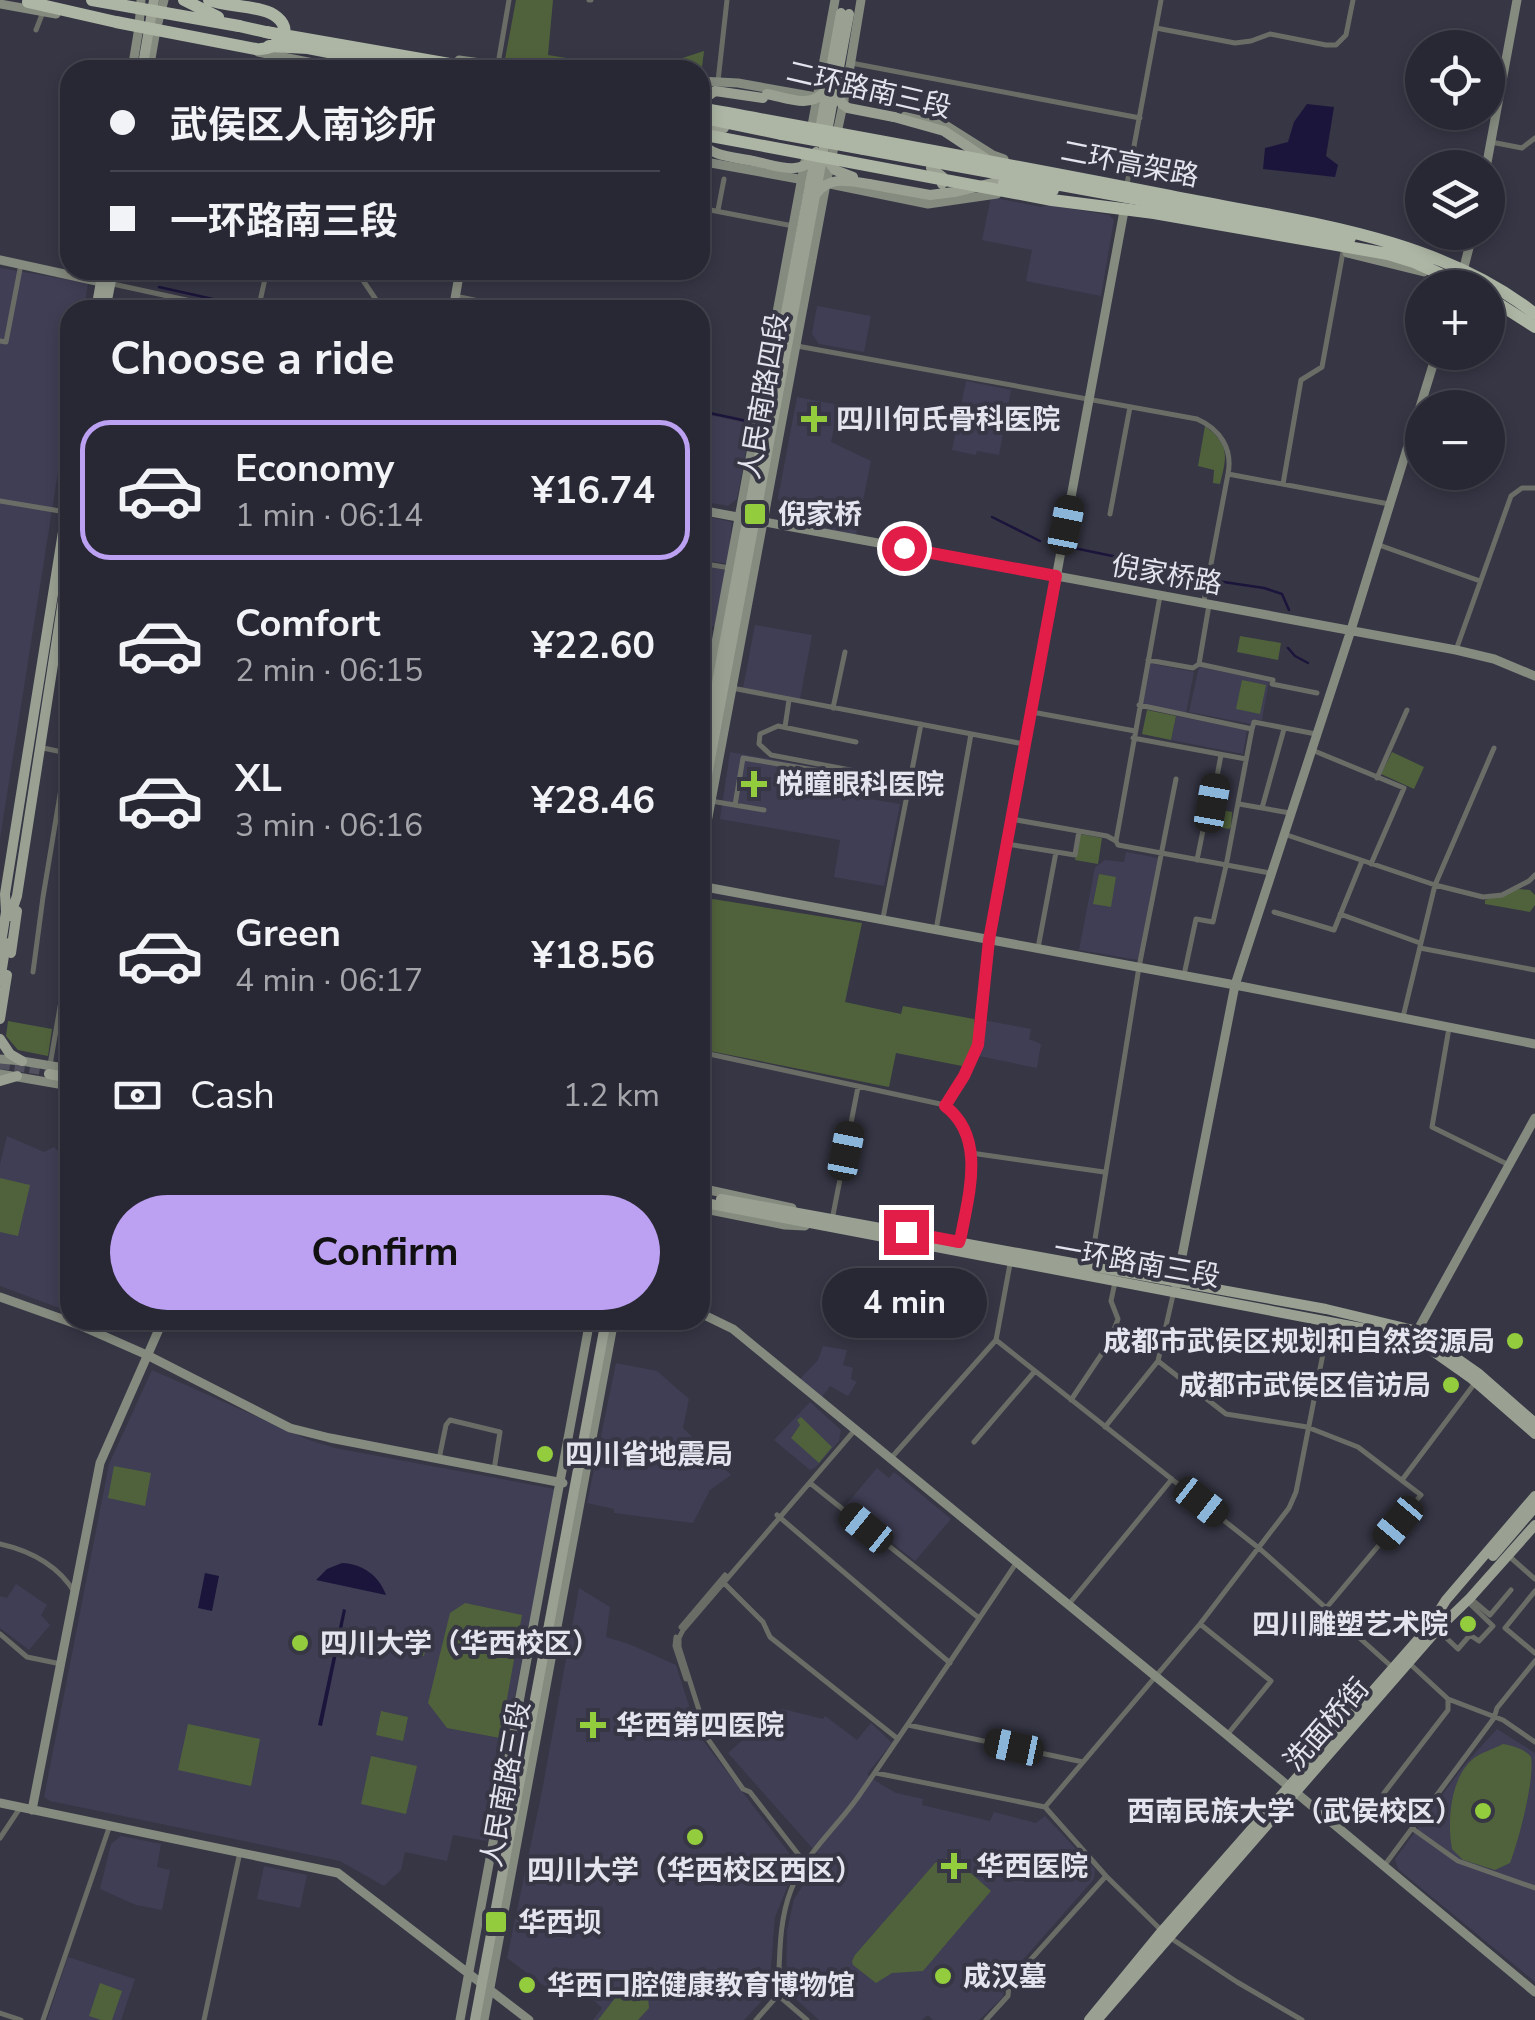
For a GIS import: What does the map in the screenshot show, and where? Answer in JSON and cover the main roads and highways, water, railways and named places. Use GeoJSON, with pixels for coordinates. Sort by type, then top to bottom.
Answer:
{"type":"FeatureCollection","features":[{"type":"Feature","properties":{"kind":"highway"},"geometry":{"type":"LineString","coordinates":[[92,0],[401,60]]}},
{"type":"Feature","properties":{"kind":"highway"},"geometry":{"type":"LineString","coordinates":[[184,0],[239,26]]}},
{"type":"Feature","properties":{"kind":"highway"},"geometry":{"type":"LineString","coordinates":[[23,1],[256,49],[277,47],[282,39],[282,25],[274,15],[208,0]]}},
{"type":"Feature","properties":{"kind":"highway"},"geometry":{"type":"LineString","coordinates":[[23,1],[336,60]]}},
{"type":"Feature","properties":{"kind":"highway"},"geometry":{"type":"LineString","coordinates":[[266,32],[427,60]]}},
{"type":"Feature","properties":{"kind":"highway"},"geometry":{"type":"LineString","coordinates":[[257,45],[308,48],[370,60]]}},
{"type":"Feature","properties":{"kind":"highway","name":"二环高架路"},"geometry":{"type":"LineString","coordinates":[[710,110],[1295,220],[1392,250],[1430,270]]}},
{"type":"Feature","properties":{"kind":"highway"},"geometry":{"type":"LineString","coordinates":[[710,122],[1027,182],[1050,190],[1392,250]]}},
{"type":"Feature","properties":{"kind":"highway","name":"二环高架路"},"geometry":{"type":"LineString","coordinates":[[710,140],[1052,200],[1428,256],[1482,281],[1535,313]]}},
{"type":"Feature","properties":{"kind":"highway"},"geometry":{"type":"LineString","coordinates":[[929,164],[998,182],[1046,178],[1351,235],[1459,265]]}},
{"type":"Feature","properties":{"kind":"highway"},"geometry":{"type":"LineString","coordinates":[[1027,182],[1055,195],[1322,242],[1388,256],[1421,270]]}},
{"type":"Feature","properties":{"kind":"highway"},"geometry":{"type":"LineString","coordinates":[[1505,311],[1535,331]]}},
{"type":"Feature","properties":{"kind":"main road","name":"人民南路四段"},"geometry":{"type":"LineString","coordinates":[[710,756],[845,14],[844,0]]}},
{"type":"Feature","properties":{"kind":"main road","name":"人民南路四段"},"geometry":{"type":"LineString","coordinates":[[845,14],[852,0]]}},
{"type":"Feature","properties":{"kind":"main road"},"geometry":{"type":"LineString","coordinates":[[142,60],[152,2]]}},
{"type":"Feature","properties":{"kind":"main road"},"geometry":{"type":"LineString","coordinates":[[710,85],[807,102],[822,97],[833,81]]}},
{"type":"Feature","properties":{"kind":"main road"},"geometry":{"type":"LineString","coordinates":[[833,81],[838,97],[848,108],[954,136],[1027,182]]}},
{"type":"Feature","properties":{"kind":"main road"},"geometry":{"type":"LineString","coordinates":[[710,94],[717,86]]}},
{"type":"Feature","properties":{"kind":"main road"},"geometry":{"type":"LineString","coordinates":[[710,151],[798,169],[811,163],[820,152],[830,166],[846,175],[914,189],[930,190],[944,183],[943,176],[929,164],[944,155],[946,148],[932,129],[842,116],[824,128],[808,107],[717,86]]}},
{"type":"Feature","properties":{"kind":"main road"},"geometry":{"type":"LineString","coordinates":[[710,115],[721,124]]}},
{"type":"Feature","properties":{"kind":"main road"},"geometry":{"type":"LineString","coordinates":[[710,128],[721,124]]}},
{"type":"Feature","properties":{"kind":"main road"},"geometry":{"type":"LineString","coordinates":[[710,157],[793,173],[804,180],[812,194],[829,181],[840,180],[930,195],[998,182]]}},
{"type":"Feature","properties":{"kind":"main road","name":"人民南路四段"},"geometry":{"type":"LineString","coordinates":[[710,724],[751,520]]}},
{"type":"Feature","properties":{"kind":"main road"},"geometry":{"type":"LineString","coordinates":[[0,982],[60,554]]}},
{"type":"Feature","properties":{"kind":"main road"},"geometry":{"type":"LineString","coordinates":[[0,949],[60,650]]}},
{"type":"Feature","properties":{"kind":"main road"},"geometry":{"type":"LineString","coordinates":[[0,909],[11,895]]}},
{"type":"Feature","properties":{"kind":"main road"},"geometry":{"type":"LineString","coordinates":[[0,1018],[17,914],[11,895]]}},
{"type":"Feature","properties":{"kind":"main road"},"geometry":{"type":"LineString","coordinates":[[0,1039],[10,1054],[22,1060]]}},
{"type":"Feature","properties":{"kind":"main road"},"geometry":{"type":"LineString","coordinates":[[48,1069],[60,1073]]}},
{"type":"Feature","properties":{"kind":"main road"},"geometry":{"type":"LineString","coordinates":[[0,1078],[18,1076]]}},
{"type":"Feature","properties":{"kind":"main road","name":"一环路南三段"},"geometry":{"type":"LineString","coordinates":[[710,1200],[1090,1266],[1112,1277]]}},
{"type":"Feature","properties":{"kind":"main road","name":"一环路南三段"},"geometry":{"type":"LineString","coordinates":[[831,1220],[1011,1261],[1326,1309],[1416,1334],[1478,1372],[1535,1423]]}},
{"type":"Feature","properties":{"kind":"main road","name":"一环路南三段"},"geometry":{"type":"LineString","coordinates":[[1176,1287],[1416,1334],[1535,1434]]}},
{"type":"Feature","properties":{"kind":"main road","name":"人民南路三段"},"geometry":{"type":"LineString","coordinates":[[472,2020],[600,1330]]}},
{"type":"Feature","properties":{"kind":"main road","name":"洗面桥街"},"geometry":{"type":"LineString","coordinates":[[1166,1934],[1409,1664],[1446,1600],[1535,1496]]}},
{"type":"Feature","properties":{"kind":"main road"},"geometry":{"type":"LineString","coordinates":[[1468,1595],[1535,1507]]}},
{"type":"Feature","properties":{"kind":"main road"},"geometry":{"type":"LineString","coordinates":[[1468,1595],[1535,1516]]}},
{"type":"Feature","properties":{"kind":"main road","name":"洗面桥街"},"geometry":{"type":"LineString","coordinates":[[1293,1790],[1392,1667],[1535,1524]]}},
{"type":"Feature","properties":{"kind":"main road"},"geometry":{"type":"LineString","coordinates":[[1089,2020],[1166,1934]]}},
{"type":"Feature","properties":{"kind":"main road"},"geometry":{"type":"LineString","coordinates":[[1097,2020],[1166,1934]]}},
{"type":"Feature","properties":{"kind":"waterway"},"geometry":{"type":"LineString","coordinates":[[159,287],[217,300]]}},
{"type":"Feature","properties":{"kind":"waterway"},"geometry":{"type":"LineString","coordinates":[[710,413],[747,421]]}},
{"type":"Feature","properties":{"kind":"waterway"},"geometry":{"type":"LineString","coordinates":[[992,517],[1040,541]]}},
{"type":"Feature","properties":{"kind":"waterway"},"geometry":{"type":"LineString","coordinates":[[1069,547],[1204,578]]}},
{"type":"Feature","properties":{"kind":"waterway"},"geometry":{"type":"LineString","coordinates":[[1217,581],[1282,594],[1289,610]]}},
{"type":"Feature","properties":{"kind":"waterway"},"geometry":{"type":"LineString","coordinates":[[1288,648],[1308,663]]}},
{"type":"Feature","properties":{"kind":"tunnel"},"geometry":{"type":"LineString","coordinates":[[0,1064],[50,1071]]}},
{"type":"Feature","properties":{"kind":"place","name":"四川何氏骨科医院"},"geometry":{"type":"Point","coordinates":[814,419]}},
{"type":"Feature","properties":{"kind":"place","name":"倪家桥"},"geometry":{"type":"Point","coordinates":[755,514]}},
{"type":"Feature","properties":{"kind":"place","name":"悦瞳眼科医院"},"geometry":{"type":"Point","coordinates":[754,784]}},
{"type":"Feature","properties":{"kind":"place","name":"成都市武侯区规划和自然资源局"},"geometry":{"type":"Point","coordinates":[1515,1341]}},
{"type":"Feature","properties":{"kind":"place","name":"成都市武侯区信访局"},"geometry":{"type":"Point","coordinates":[1451,1385]}},
{"type":"Feature","properties":{"kind":"place","name":"四川省地震局"},"geometry":{"type":"Point","coordinates":[545,1454]}},
{"type":"Feature","properties":{"kind":"place","name":"四川雕塑艺术院"},"geometry":{"type":"Point","coordinates":[1468,1624]}},
{"type":"Feature","properties":{"kind":"place","name":"四川大学（华西校区）"},"geometry":{"type":"Point","coordinates":[300,1643]}},
{"type":"Feature","properties":{"kind":"place","name":"华西第四医院"},"geometry":{"type":"Point","coordinates":[593,1725]}},
{"type":"Feature","properties":{"kind":"place","name":"西南民族大学（武侯校区）"},"geometry":{"type":"Point","coordinates":[1483,1811]}},
{"type":"Feature","properties":{"kind":"place","name":"四川大学（华西校区西区）"},"geometry":{"type":"Point","coordinates":[695,1837]}},
{"type":"Feature","properties":{"kind":"place","name":"华西医院"},"geometry":{"type":"Point","coordinates":[954,1866]}},
{"type":"Feature","properties":{"kind":"place","name":"华西坝"},"geometry":{"type":"Point","coordinates":[496,1922]}},
{"type":"Feature","properties":{"kind":"place","name":"成汉墓"},"geometry":{"type":"Point","coordinates":[943,1976]}},
{"type":"Feature","properties":{"kind":"place","name":"华西口腔健康教育博物馆"},"geometry":{"type":"Point","coordinates":[527,1985]}}]}
